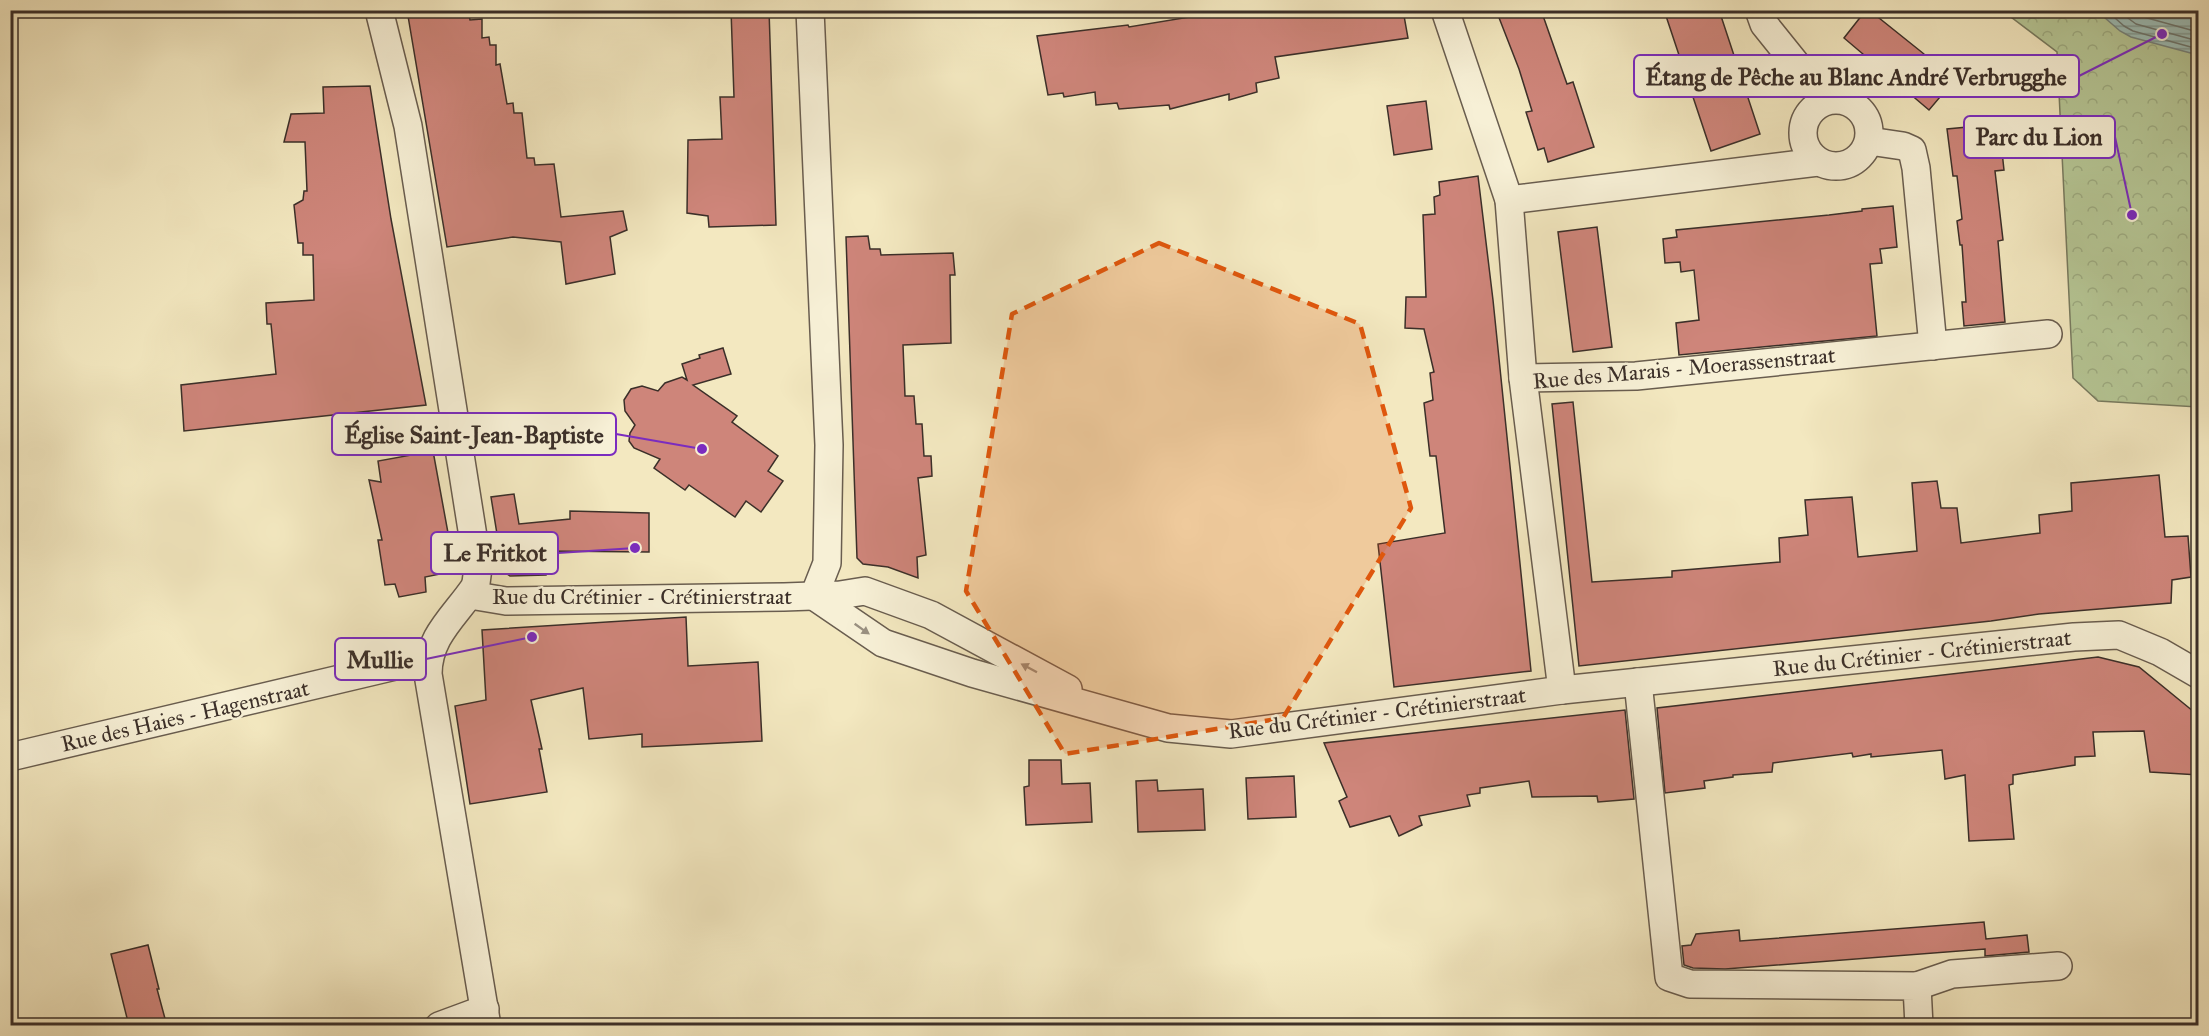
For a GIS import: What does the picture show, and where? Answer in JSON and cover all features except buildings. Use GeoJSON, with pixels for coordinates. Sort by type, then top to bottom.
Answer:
{"type":"FeatureCollection","features":[{"type":"Feature","properties":{"kind":"street"},"geometry":{"type":"LineString","coordinates":[[380,10],[408,126],[475,544],[477,577],[470,595],[440,632],[429,658],[429,682],[486,1018],[439,1026]]}},
{"type":"Feature","properties":{"kind":"street"},"geometry":{"type":"LineString","coordinates":[[810,10],[829,445],[827,563],[814,596]]}},
{"type":"Feature","properties":{"kind":"street"},"geometry":{"type":"LineString","coordinates":[[1445,10],[1509,201],[1523,378]]}},
{"type":"Feature","properties":{"kind":"street"},"geometry":{"type":"LineString","coordinates":[[1759,10],[1764,24],[1825,100]]}},
{"type":"Feature","properties":{"kind":"street"},"geometry":{"type":"LineString","coordinates":[[1509,201],[1818,162],[1835,167],[1857,160],[1869,141],[1870,125],[1856,105],[1839,99],[1825,100],[1809,112],[1802,129],[1804,145],[1818,162]]}},
{"type":"Feature","properties":{"kind":"street"},"geometry":{"type":"LineString","coordinates":[[1869,141],[1903,146],[1912,150],[1916,168],[1933,346]]}},
{"type":"Feature","properties":{"kind":"street","name":"Rue des Marais - Moerassenstraat"},"geometry":{"type":"LineString","coordinates":[[1562,690],[1523,378],[1636,376],[2048,334]]}},
{"type":"Feature","properties":{"kind":"street","name":"Rue du Crétinier - Crétinierstraat"},"geometry":{"type":"LineString","coordinates":[[470,595],[506,601],[814,596],[865,591],[931,615],[1118,715]]}},
{"type":"Feature","properties":{"kind":"street","name":"Rue du Crétinier - Crétinierstraat"},"geometry":{"type":"LineString","coordinates":[[814,596],[883,643],[972,673],[1168,728],[1231,734],[1562,690],[2074,637],[2119,635],[2160,652],[2199,674]]}},
{"type":"Feature","properties":{"kind":"street","name":"Rue des Haies - Hagenstraat"},"geometry":{"type":"LineString","coordinates":[[10,757],[429,658]]}},
{"type":"Feature","properties":{"kind":"street"},"geometry":{"type":"LineString","coordinates":[[1638,682],[1670,977],[1690,984],[1917,986],[1952,974],[2058,966]]}},
{"type":"Feature","properties":{"kind":"street"},"geometry":{"type":"LineString","coordinates":[[1917,986],[1919,1026]]}},
{"type":"Feature","properties":{"kind":"highlighted area"},"geometry":{"type":"Polygon","coordinates":[[[1159,243],[1360,324],[1411,508],[1283,718],[1065,754],[966,591],[1012,314],[1159,243]]]}},
{"type":"Feature","properties":{"kind":"green space"},"geometry":{"type":"Polygon","coordinates":[[[2003,11],[2198,11],[2198,407],[2098,401],[2073,378],[2057,52],[2003,11]]]}},
{"type":"Feature","properties":{"kind":"water"},"geometry":{"type":"Polygon","coordinates":[[[2097,11],[2198,11],[2198,55],[2131,37],[2120,31],[2097,11]]]}},
{"type":"Feature","properties":{"kind":"place","name":"Étang de Pêche au Blanc André Verbrugghe"},"geometry":{"type":"Point","coordinates":[2162,34]}},
{"type":"Feature","properties":{"kind":"place","name":"Parc du Lion"},"geometry":{"type":"Point","coordinates":[2132,215]}},
{"type":"Feature","properties":{"kind":"place","name":"Église Saint-Jean-Baptiste"},"geometry":{"type":"Point","coordinates":[702,449]}},
{"type":"Feature","properties":{"kind":"place","name":"Le Fritkot"},"geometry":{"type":"Point","coordinates":[635,548]}},
{"type":"Feature","properties":{"kind":"place","name":"Mullie"},"geometry":{"type":"Point","coordinates":[532,637]}}]}
